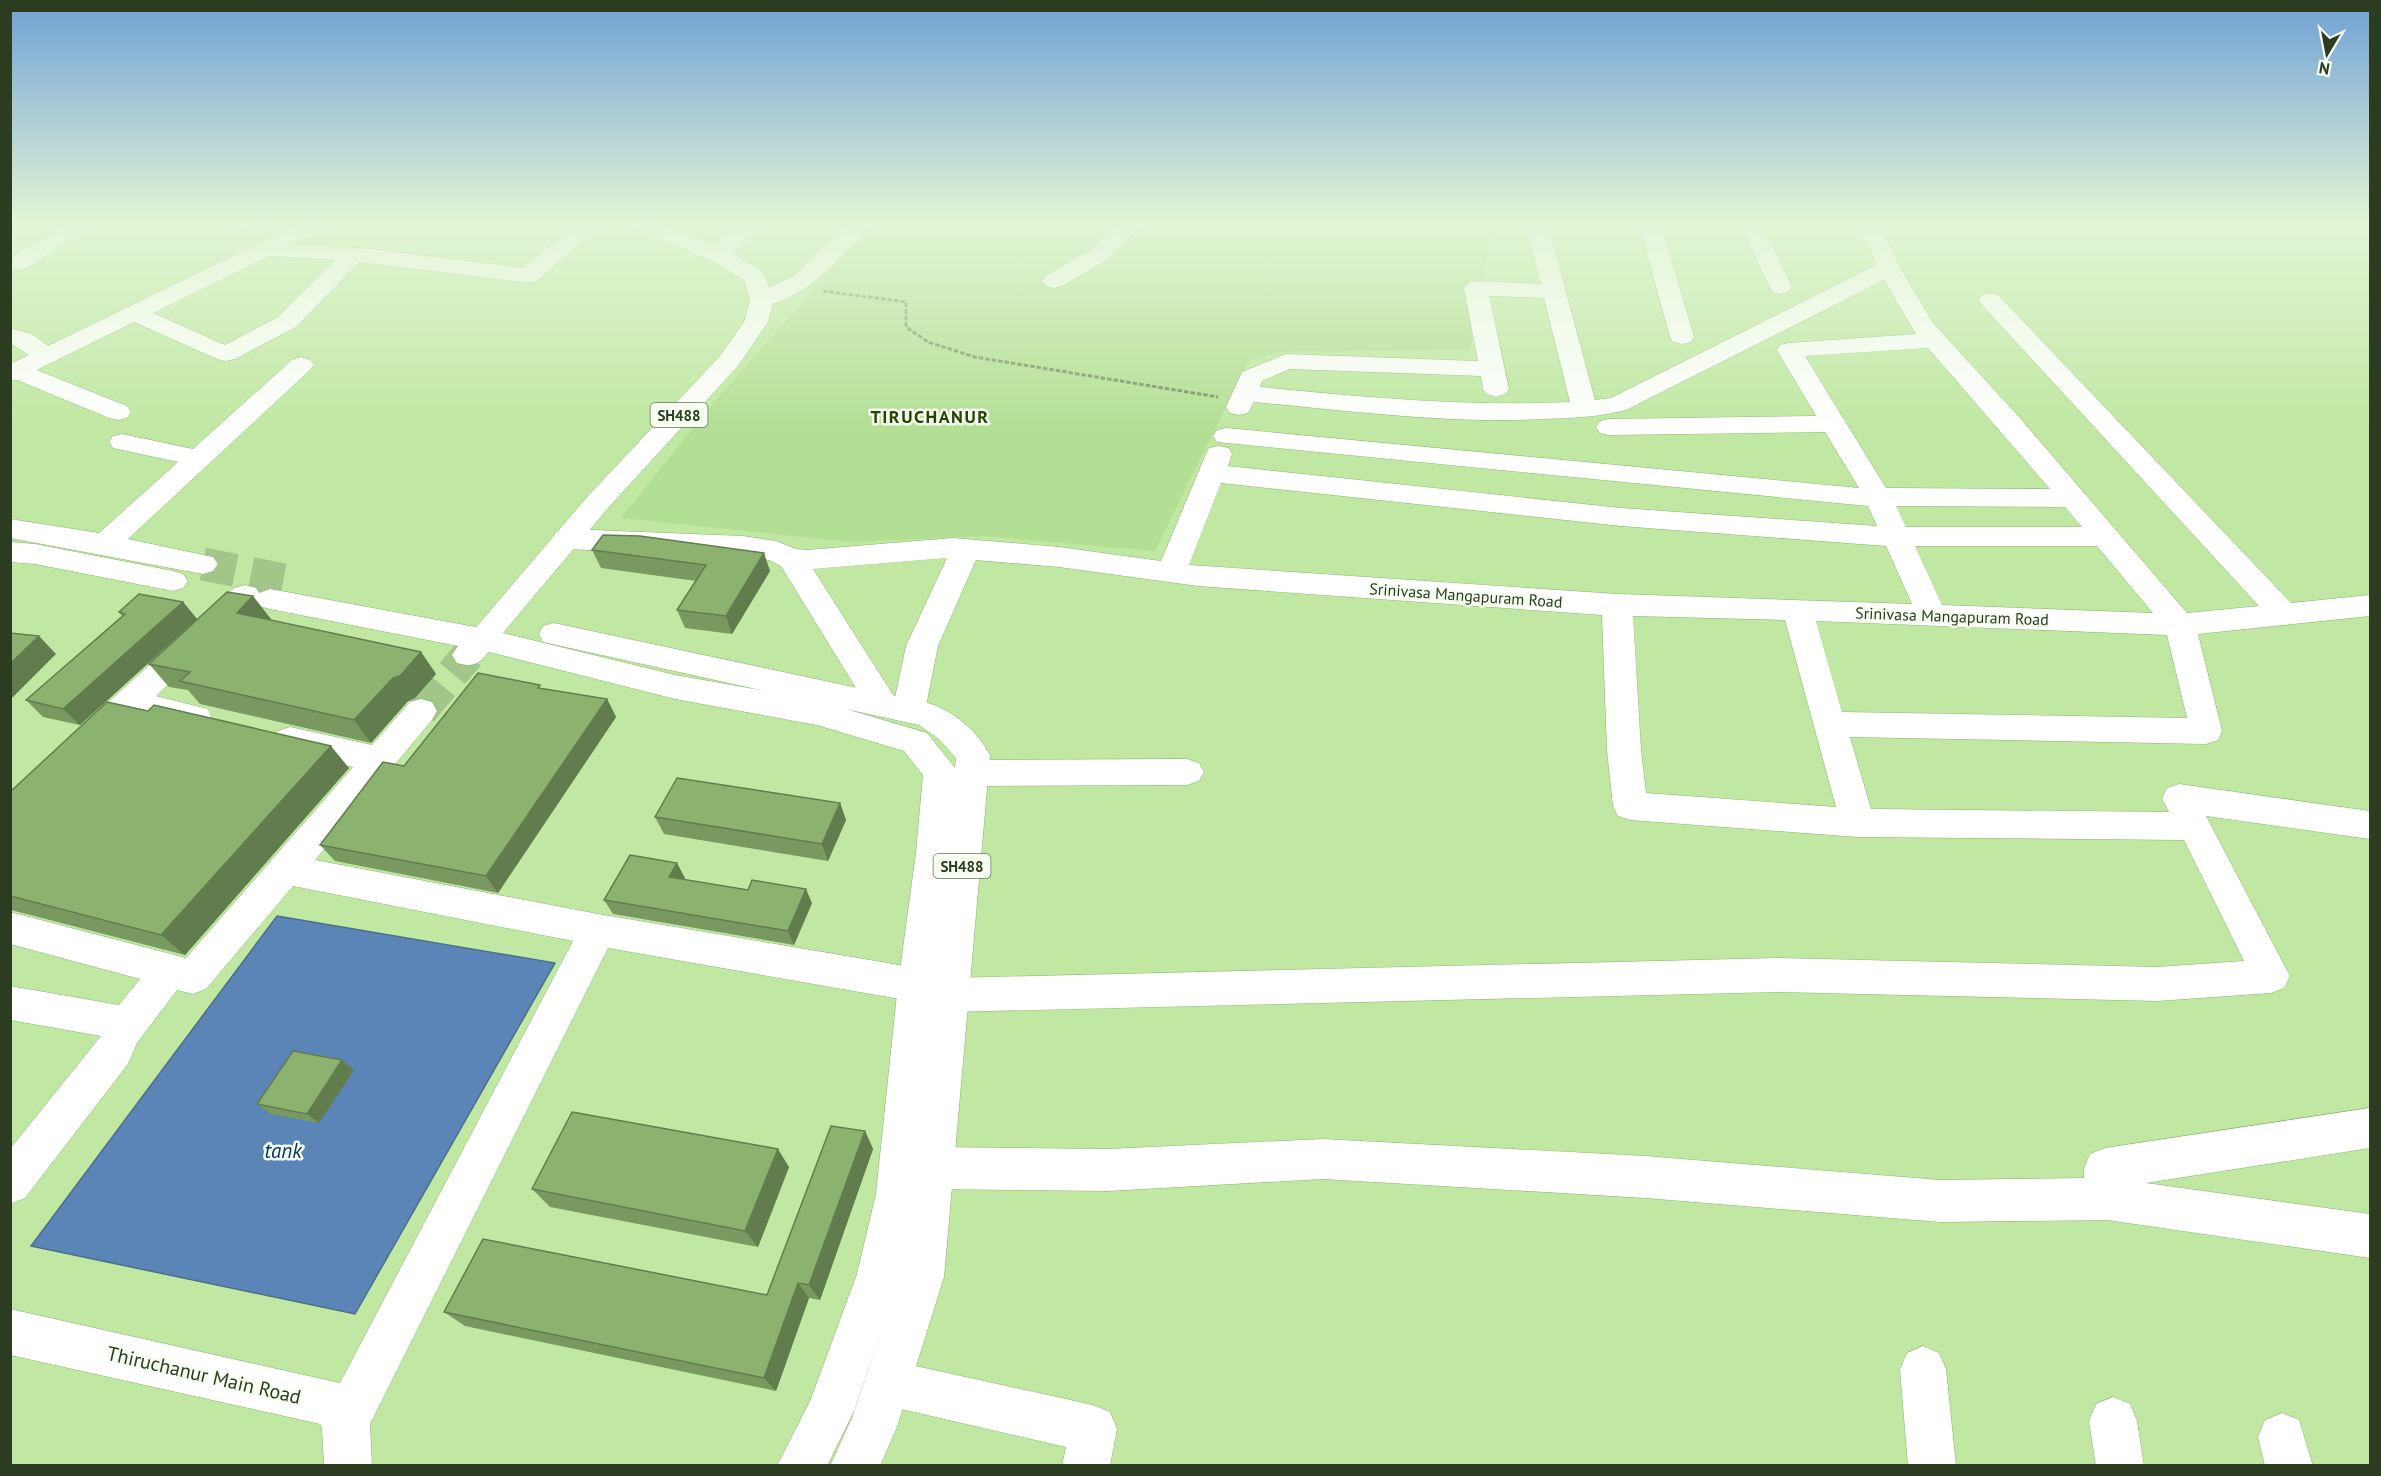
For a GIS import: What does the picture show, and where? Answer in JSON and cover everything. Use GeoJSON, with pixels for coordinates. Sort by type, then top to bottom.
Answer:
{"type":"FeatureCollection","features":[{"type":"Feature","properties":{"kind":"street"},"geometry":{"type":"LineString","coordinates":[[14,372],[181,290]]}},
{"type":"Feature","properties":{"kind":"street"},"geometry":{"type":"LineString","coordinates":[[133,313],[226,354],[286,322],[318,290]]}},
{"type":"Feature","properties":{"kind":"street"},"geometry":{"type":"LineString","coordinates":[[759,290],[762,300],[784,290]]}},
{"type":"Feature","properties":{"kind":"street"},"geometry":{"type":"LineString","coordinates":[[1476,290],[1498,395]]}},
{"type":"Feature","properties":{"kind":"street"},"geometry":{"type":"LineString","coordinates":[[1513,290],[1555,292],[1585,410]]}},
{"type":"Feature","properties":{"kind":"street"},"geometry":{"type":"LineString","coordinates":[[1669,290],[1682,337]]}},
{"type":"Feature","properties":{"kind":"street"},"geometry":{"type":"LineString","coordinates":[[1243,397],[1460,412],[1585,410],[1617,405],[1846,290]]}},
{"type":"Feature","properties":{"kind":"street"},"geometry":{"type":"LineString","coordinates":[[1830,724],[2206,731],[2180,625],[2010,423],[1923,327],[1902,290]]}},
{"type":"Feature","properties":{"kind":"street","name":"SH488"},"geometry":{"type":"LineString","coordinates":[[482,638],[566,539],[729,361],[756,322],[762,300]]}},
{"type":"Feature","properties":{"kind":"street"},"geometry":{"type":"LineString","coordinates":[[1990,300],[2284,614]]}},
{"type":"Feature","properties":{"kind":"street"},"geometry":{"type":"LineString","coordinates":[[10,335],[23,339],[47,357]]}},
{"type":"Feature","properties":{"kind":"street"},"geometry":{"type":"LineString","coordinates":[[1932,615],[1878,497],[1789,350],[1935,340]]}},
{"type":"Feature","properties":{"kind":"street"},"geometry":{"type":"LineString","coordinates":[[1171,573],[1251,377],[1286,361],[1492,369]]}},
{"type":"Feature","properties":{"kind":"street"},"geometry":{"type":"LineString","coordinates":[[105,543],[301,365]]}},
{"type":"Feature","properties":{"kind":"street"},"geometry":{"type":"LineString","coordinates":[[14,372],[118,412]]}},
{"type":"Feature","properties":{"kind":"street"},"geometry":{"type":"LineString","coordinates":[[1609,427],[1834,424]]}},
{"type":"Feature","properties":{"kind":"street"},"geometry":{"type":"LineString","coordinates":[[1226,436],[1878,497],[2073,498]]}},
{"type":"Feature","properties":{"kind":"street"},"geometry":{"type":"LineString","coordinates":[[122,442],[197,458]]}},
{"type":"Feature","properties":{"kind":"street"},"geometry":{"type":"LineString","coordinates":[[1211,473],[1621,517],[1896,537],[2105,536]]}},
{"type":"Feature","properties":{"kind":"street"},"geometry":{"type":"LineString","coordinates":[[10,528],[105,543],[193,573],[10,552]]}},
{"type":"Feature","properties":{"kind":"street","name":"Srinivasa Mangapuram Road"},"geometry":{"type":"LineString","coordinates":[[566,539],[743,546],[776,551],[791,559],[807,560],[953,548],[1059,557],[1171,573],[1617,605],[2180,625],[2370,605]]}},
{"type":"Feature","properties":{"kind":"street"},"geometry":{"type":"LineString","coordinates":[[896,708],[966,549]]}},
{"type":"Feature","properties":{"kind":"street"},"geometry":{"type":"LineString","coordinates":[[791,559],[896,708]]}},
{"type":"Feature","properties":{"kind":"street"},"geometry":{"type":"LineString","coordinates":[[71,757],[129,702],[268,591],[482,638]]}},
{"type":"Feature","properties":{"kind":"street"},"geometry":{"type":"LineString","coordinates":[[1617,605],[1624,750],[1630,806],[1858,823],[2194,826]]}},
{"type":"Feature","properties":{"kind":"street"},"geometry":{"type":"LineString","coordinates":[[1797,610],[1858,823]]}},
{"type":"Feature","properties":{"kind":"street","name":"SH488"},"geometry":{"type":"LineString","coordinates":[[482,638],[928,715],[951,730],[973,755],[972,773],[897,1194],[879,1274],[830,1411],[801,1466]]}},
{"type":"Feature","properties":{"kind":"street","name":"SH488"},"geometry":{"type":"LineString","coordinates":[[482,638],[675,687],[817,713],[915,742],[940,772],[934,853],[932,1168],[922,1277],[873,1426],[854,1466]]}},
{"type":"Feature","properties":{"kind":"street"},"geometry":{"type":"LineString","coordinates":[[129,702],[220,723]]}},
{"type":"Feature","properties":{"kind":"street"},"geometry":{"type":"LineString","coordinates":[[10,928],[193,977],[421,711]]}},
{"type":"Feature","properties":{"kind":"street"},"geometry":{"type":"LineString","coordinates":[[266,734],[379,760]]}},
{"type":"Feature","properties":{"kind":"street"},"geometry":{"type":"LineString","coordinates":[[972,773],[1187,772]]}},
{"type":"Feature","properties":{"kind":"street"},"geometry":{"type":"LineString","coordinates":[[284,869],[598,930],[933,990],[1453,985],[1778,975],[2157,984],[2271,976],[2179,798],[2370,825]]}},
{"type":"Feature","properties":{"kind":"street"},"geometry":{"type":"LineString","coordinates":[[348,1466],[346,1421],[598,930]]}},
{"type":"Feature","properties":{"kind":"street"},"geometry":{"type":"LineString","coordinates":[[10,1183],[114,1051],[123,1031],[168,972]]}},
{"type":"Feature","properties":{"kind":"street"},"geometry":{"type":"LineString","coordinates":[[10,1003],[111,1020],[123,1031]]}},
{"type":"Feature","properties":{"kind":"street"},"geometry":{"type":"LineString","coordinates":[[2107,1199],[2105,1169],[2370,1128]]}},
{"type":"Feature","properties":{"kind":"street"},"geometry":{"type":"LineString","coordinates":[[932,1168],[1108,1170],[1323,1160],[1645,1177],[1940,1201],[2107,1199],[2370,1236]]}},
{"type":"Feature","properties":{"kind":"street","name":"Thiruchanur Main Road"},"geometry":{"type":"LineString","coordinates":[[10,1332],[334,1404],[346,1421]]}},
{"type":"Feature","properties":{"kind":"street"},"geometry":{"type":"LineString","coordinates":[[1923,1368],[1932,1466]]}},
{"type":"Feature","properties":{"kind":"street"},"geometry":{"type":"LineString","coordinates":[[888,1383],[1093,1429],[1086,1466]]}},
{"type":"Feature","properties":{"kind":"path"},"geometry":{"type":"LineString","coordinates":[[812,290],[906,302],[906,327],[928,342],[975,357],[1243,397]]}},
{"type":"Feature","properties":{"kind":"shaded area"},"geometry":{"type":"Polygon","coordinates":[[[814,290],[1481,290],[1470,349],[1279,352],[1249,360],[1155,551],[983,536],[850,542],[621,518],[707,410],[814,290]]]}},
{"type":"Feature","properties":{"kind":"water","name":"tank"},"geometry":{"type":"Polygon","coordinates":[[[277,916],[555,963],[355,1314],[31,1246],[277,916]]]}},
{"type":"Feature","properties":{"kind":"building"},"geometry":{"type":"Polygon","coordinates":[[[603,535],[640,536],[764,553],[726,616],[677,610],[706,565],[592,550],[603,535]]]}},
{"type":"Feature","properties":{"kind":"building"},"geometry":{"type":"Polygon","coordinates":[[[227,592],[253,596],[237,613],[421,652],[400,676],[393,678],[354,720],[180,681],[190,672],[149,664],[227,592]]]}},
{"type":"Feature","properties":{"kind":"building"},"geometry":{"type":"Polygon","coordinates":[[[139,594],[183,602],[63,709],[26,700],[125,614],[119,612],[139,594]]]}},
{"type":"Feature","properties":{"kind":"building"},"geometry":{"type":"Polygon","coordinates":[[[10,633],[39,636],[10,664],[10,633]]]}},
{"type":"Feature","properties":{"kind":"building"},"geometry":{"type":"Polygon","coordinates":[[[478,673],[540,685],[538,688],[607,699],[486,876],[320,845],[383,762],[404,766],[478,673]]]}},
{"type":"Feature","properties":{"kind":"building"},"geometry":{"type":"Polygon","coordinates":[[[107,702],[148,711],[154,705],[331,746],[161,935],[10,896],[10,792],[107,702]]]}},
{"type":"Feature","properties":{"kind":"building"},"geometry":{"type":"Polygon","coordinates":[[[677,778],[840,803],[822,844],[655,817],[677,778]]]}},
{"type":"Feature","properties":{"kind":"building"},"geometry":{"type":"Polygon","coordinates":[[[630,855],[677,863],[669,877],[748,890],[752,880],[806,889],[788,931],[604,900],[630,855]]]}},
{"type":"Feature","properties":{"kind":"building"},"geometry":{"type":"Polygon","coordinates":[[[293,1051],[342,1060],[307,1114],[257,1104],[293,1051]]]}},
{"type":"Feature","properties":{"kind":"building"},"geometry":{"type":"Polygon","coordinates":[[[572,1112],[778,1149],[745,1231],[532,1189],[572,1112]]]}},
{"type":"Feature","properties":{"kind":"building"},"geometry":{"type":"Polygon","coordinates":[[[831,1126],[865,1131],[809,1285],[798,1283],[764,1378],[444,1312],[483,1239],[767,1295],[831,1126]]]}},
{"type":"Feature","properties":{"kind":"tunnel"},"geometry":{"type":"LineString","coordinates":[[203,564],[289,581]]}},
{"type":"Feature","properties":{"kind":"tunnel"},"geometry":{"type":"LineString","coordinates":[[421,711],[468,655]]}},
{"type":"Feature","properties":{"kind":"district","name":"TIRUCHANUR"},"geometry":{"type":"Point","coordinates":[930,416]}}]}
